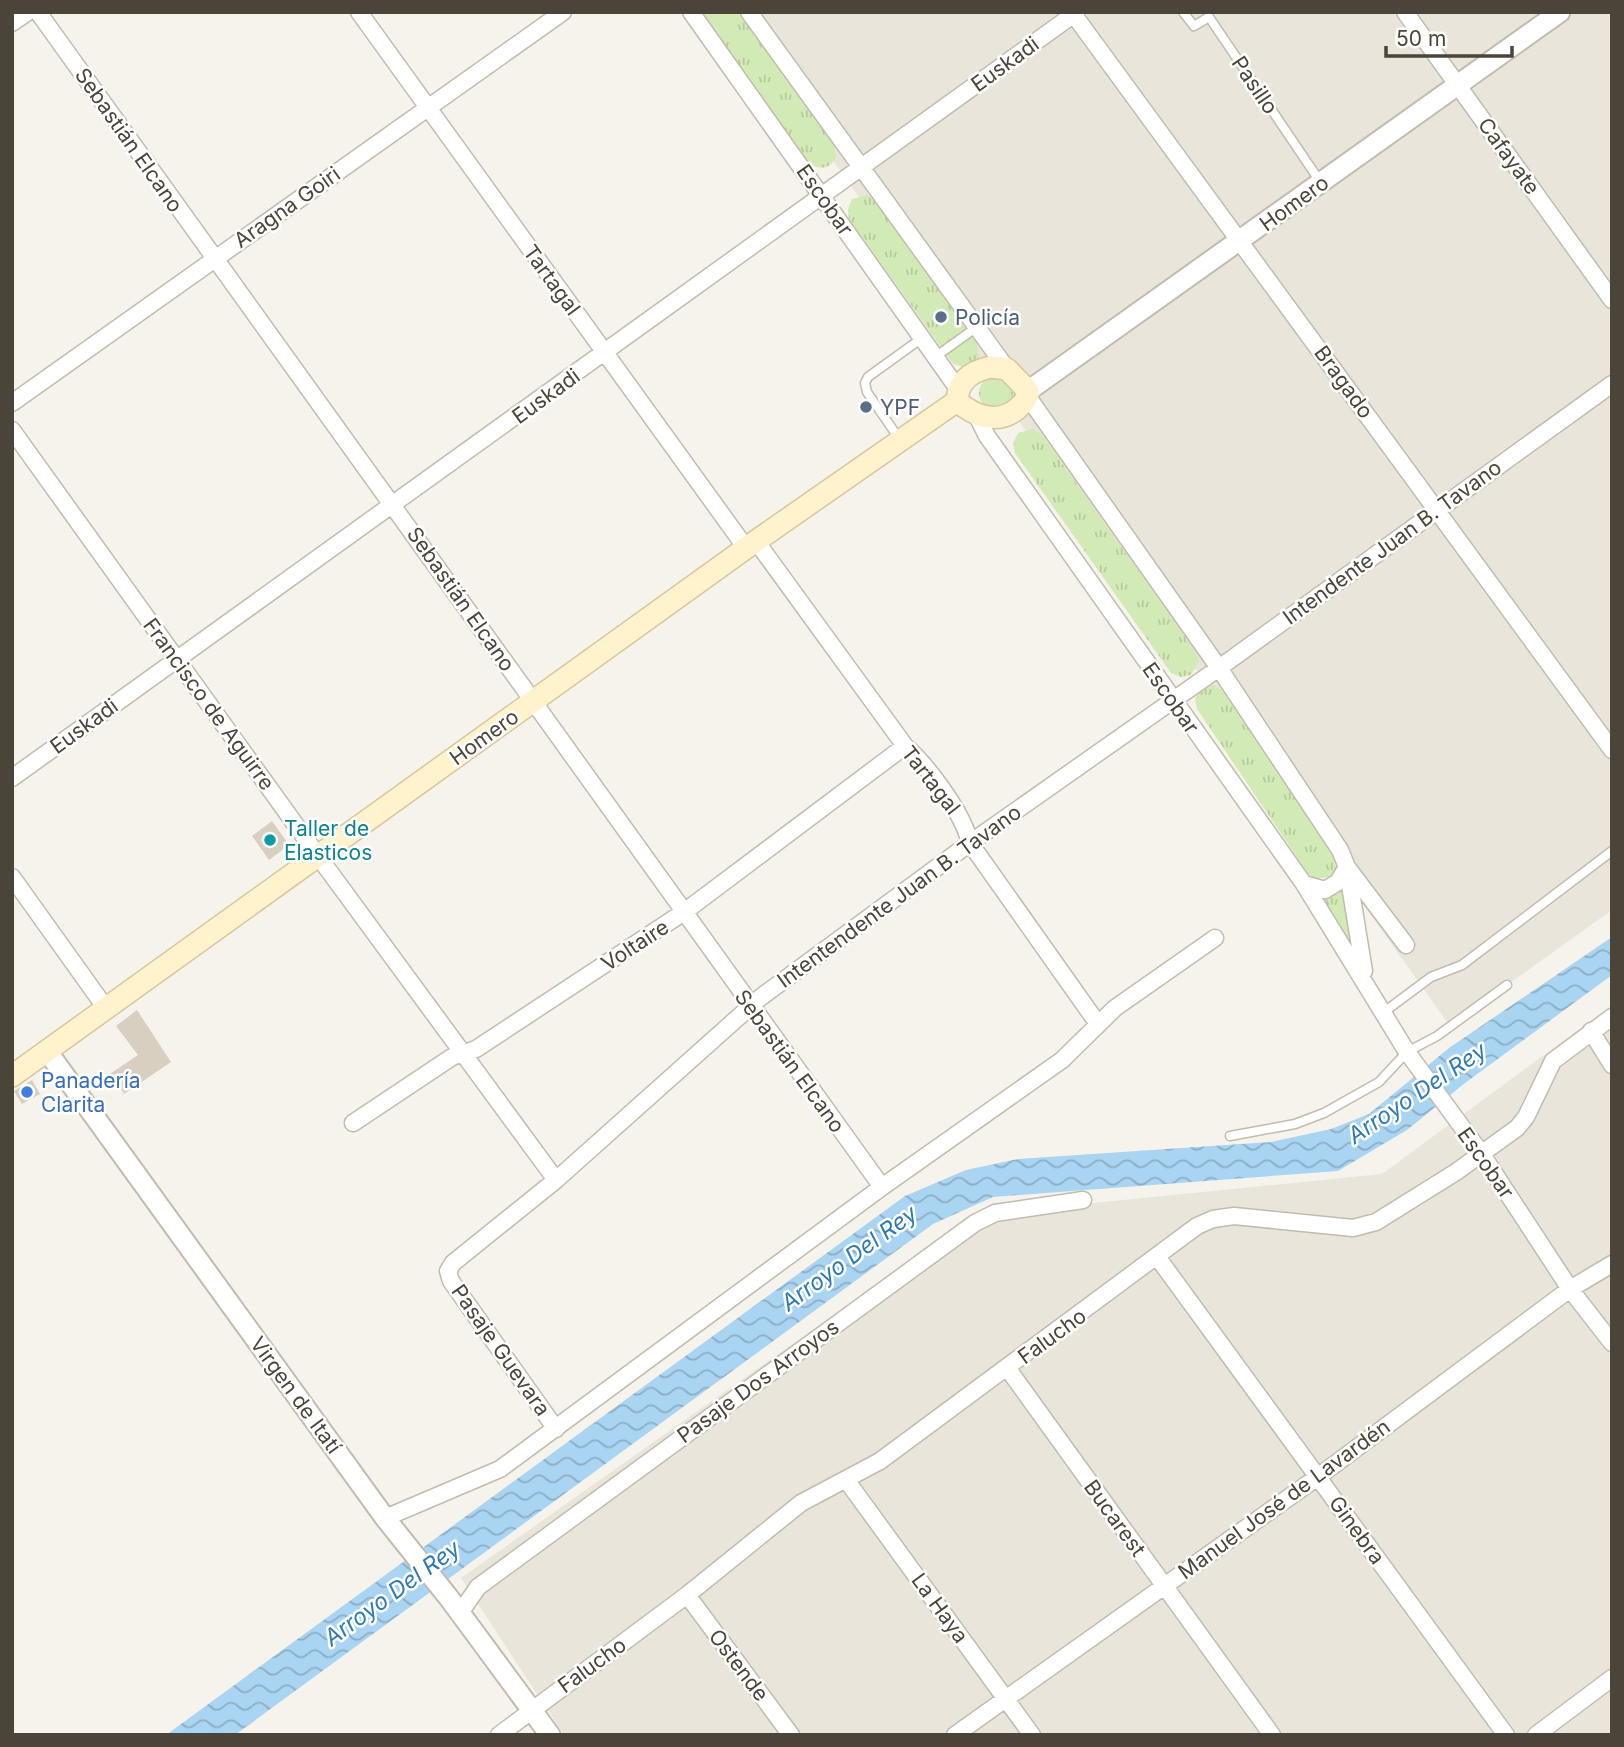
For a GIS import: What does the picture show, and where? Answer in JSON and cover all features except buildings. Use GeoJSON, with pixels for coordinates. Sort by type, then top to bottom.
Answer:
{"type":"FeatureCollection","features":[{"type":"Feature","properties":{"kind":"main road"},"geometry":{"type":"LineString","coordinates":[[991,367],[1007,369],[1028,394],[1003,417],[977,416],[957,395],[968,376],[991,367]]}},
{"type":"Feature","properties":{"kind":"main road","name":"Homero"},"geometry":{"type":"LineString","coordinates":[[12,1076],[751,544],[900,441],[957,395]]}},
{"type":"Feature","properties":{"kind":"street"},"geometry":{"type":"LineString","coordinates":[[12,23],[28,12]]}},
{"type":"Feature","properties":{"kind":"street","name":"Sebastián Elcano"},"geometry":{"type":"LineString","coordinates":[[38,12],[882,1187]]}},
{"type":"Feature","properties":{"kind":"street","name":"Tartagal"},"geometry":{"type":"LineString","coordinates":[[359,12],[606,354],[905,746],[917,756],[966,826],[970,843],[1098,1024]]}},
{"type":"Feature","properties":{"kind":"street","name":"Aragna Goiri"},"geometry":{"type":"LineString","coordinates":[[12,403],[563,12]]}},
{"type":"Feature","properties":{"kind":"street","name":"Escobar"},"geometry":{"type":"LineString","coordinates":[[691,12],[922,338],[957,395]]}},
{"type":"Feature","properties":{"kind":"street"},"geometry":{"type":"LineString","coordinates":[[749,12],[1007,369]]}},
{"type":"Feature","properties":{"kind":"street","name":"Cafayate"},"geometry":{"type":"LineString","coordinates":[[1405,12],[1612,300]]}},
{"type":"Feature","properties":{"kind":"street","name":"Homero"},"geometry":{"type":"LineString","coordinates":[[1028,394],[1560,12]]}},
{"type":"Feature","properties":{"kind":"street","name":"Euskadi"},"geometry":{"type":"LineString","coordinates":[[12,778],[606,354],[1076,13]]}},
{"type":"Feature","properties":{"kind":"street","name":"Bragado"},"geometry":{"type":"LineString","coordinates":[[1076,13],[1612,750]]}},
{"type":"Feature","properties":{"kind":"street","name":"Intendente Juan B. Tavano"},"geometry":{"type":"LineString","coordinates":[[1172,699],[1219,668],[1612,384]]}},
{"type":"Feature","properties":{"kind":"street","name":"Escobar"},"geometry":{"type":"LineString","coordinates":[[1028,394],[1219,668],[1340,850],[1347,867],[1365,980]]}},
{"type":"Feature","properties":{"kind":"street","name":"Escobar"},"geometry":{"type":"LineString","coordinates":[[977,416],[987,436],[1304,884],[1409,1055],[1481,1153],[1570,1289],[1612,1343]]}},
{"type":"Feature","properties":{"kind":"street","name":"Francisco de Aguirre"},"geometry":{"type":"LineString","coordinates":[[12,430],[318,856],[556,1180]]}},
{"type":"Feature","properties":{"kind":"street","name":"Intentendente Juan B. Tavano"},"geometry":{"type":"LineString","coordinates":[[448,1271],[453,1263],[556,1180],[751,1008],[970,843],[1172,699]]}},
{"type":"Feature","properties":{"kind":"street","name":"Voltaire"},"geometry":{"type":"LineString","coordinates":[[353,1123],[452,1056],[476,1049],[684,912],[905,746]]}},
{"type":"Feature","properties":{"kind":"street"},"geometry":{"type":"LineString","coordinates":[[1304,884],[1325,890],[1338,882],[1347,867]]}},
{"type":"Feature","properties":{"kind":"street","name":"Escobar"},"geometry":{"type":"LineString","coordinates":[[1347,867],[1406,945]]}},
{"type":"Feature","properties":{"kind":"street"},"geometry":{"type":"LineString","coordinates":[[12,877],[105,1007]]}},
{"type":"Feature","properties":{"kind":"street"},"geometry":{"type":"LineString","coordinates":[[385,1518],[488,1476],[882,1187],[1062,1060],[1115,1008],[1215,939]]}},
{"type":"Feature","properties":{"kind":"street","name":"Falucho"},"geometry":{"type":"LineString","coordinates":[[499,1735],[687,1595],[802,1503],[847,1482],[1008,1369],[1197,1226],[1213,1219],[1234,1216],[1366,1226],[1517,1128],[1526,1117],[1553,1061],[1612,1017]]}},
{"type":"Feature","properties":{"kind":"street"},"geometry":{"type":"LineString","coordinates":[[1591,1031],[1612,1065]]}},
{"type":"Feature","properties":{"kind":"street","name":"Virgen de Itatí"},"geometry":{"type":"LineString","coordinates":[[47,1051],[397,1535],[455,1606],[550,1735]]}},
{"type":"Feature","properties":{"kind":"street","name":"Pasaje Dos Arroyos"},"geometry":{"type":"LineString","coordinates":[[455,1606],[975,1223],[995,1213],[1083,1200]]}},
{"type":"Feature","properties":{"kind":"street","name":"Ginebra"},"geometry":{"type":"LineString","coordinates":[[1158,1258],[1506,1735]]}},
{"type":"Feature","properties":{"kind":"street","name":"Manuel José de Lavardén"},"geometry":{"type":"LineString","coordinates":[[955,1735],[1319,1476],[1570,1289],[1612,1264]]}},
{"type":"Feature","properties":{"kind":"street","name":"Pasaje Guevara"},"geometry":{"type":"LineString","coordinates":[[448,1271],[555,1429]]}},
{"type":"Feature","properties":{"kind":"street","name":"Bucarest"},"geometry":{"type":"LineString","coordinates":[[1008,1369],[1272,1735]]}},
{"type":"Feature","properties":{"kind":"street","name":"La Haya"},"geometry":{"type":"LineString","coordinates":[[847,1482],[1032,1735]]}},
{"type":"Feature","properties":{"kind":"street","name":"Ostende"},"geometry":{"type":"LineString","coordinates":[[687,1595],[791,1735]]}},
{"type":"Feature","properties":{"kind":"street"},"geometry":{"type":"LineString","coordinates":[[1536,1735],[1612,1678]]}},
{"type":"Feature","properties":{"kind":"lane","name":"Pasillo"},"geometry":{"type":"LineString","coordinates":[[1184,12],[1194,26],[1209,17],[1321,183]]}},
{"type":"Feature","properties":{"kind":"lane"},"geometry":{"type":"LineString","coordinates":[[935,357],[977,327]]}},
{"type":"Feature","properties":{"kind":"lane"},"geometry":{"type":"LineString","coordinates":[[900,441],[867,391],[865,383],[868,377],[922,338]]}},
{"type":"Feature","properties":{"kind":"lane"},"geometry":{"type":"LineString","coordinates":[[1384,1012],[1431,977],[1462,965],[1612,851]]}},
{"type":"Feature","properties":{"kind":"lane"},"geometry":{"type":"LineString","coordinates":[[1230,1136],[1295,1124],[1324,1113],[1379,1082],[1409,1055],[1507,985]]}},
{"type":"Feature","properties":{"kind":"shaded area"},"geometry":{"type":"Polygon","coordinates":[[[727,12],[1612,12],[1612,910],[1450,1026],[727,12]]]}},
{"type":"Feature","properties":{"kind":"shaded area"},"geometry":{"type":"Polygon","coordinates":[[[1612,1005],[1612,1735],[564,1735],[461,1578],[975,1215],[1382,1174],[1612,1005]]]}},
{"type":"Feature","properties":{"kind":"green space"},"geometry":{"type":"Polygon","coordinates":[[[701,12],[740,12],[834,142],[836,157],[831,164],[822,168],[810,164],[701,12]]]}},
{"type":"Feature","properties":{"kind":"green space"},"geometry":{"type":"Polygon","coordinates":[[[867,195],[876,201],[976,342],[979,357],[967,368],[953,364],[849,219],[848,209],[852,199],[867,195]]]}},
{"type":"Feature","properties":{"kind":"green space"},"geometry":{"type":"Polygon","coordinates":[[[996,376],[1008,381],[1013,393],[1008,405],[996,410],[984,405],[979,393],[984,381],[996,376]]]}},
{"type":"Feature","properties":{"kind":"green space"},"geometry":{"type":"Polygon","coordinates":[[[1033,429],[1042,435],[1195,651],[1199,661],[1191,675],[1181,677],[1171,673],[1015,453],[1013,443],[1018,433],[1033,429]]]}},
{"type":"Feature","properties":{"kind":"green space"},"geometry":{"type":"Polygon","coordinates":[[[1214,685],[1223,691],[1333,854],[1336,869],[1330,877],[1314,879],[1307,872],[1197,709],[1195,699],[1200,690],[1214,685]]]}},
{"type":"Feature","properties":{"kind":"green space"},"geometry":{"type":"Polygon","coordinates":[[[1343,884],[1349,937],[1355,957],[1315,892],[1343,884]]]}},
{"type":"Feature","properties":{"kind":"water","name":"Arroyo Del Rey"},"geometry":{"type":"Polygon","coordinates":[[[1612,937],[1612,975],[1465,1083],[1407,1130],[1338,1171],[993,1197],[933,1224],[235,1735],[166,1735],[905,1196],[966,1170],[1018,1159],[1271,1142],[1331,1129],[1369,1114],[1449,1048],[1612,937]]]}},
{"type":"Feature","properties":{"kind":"place","name":"Policía"},"geometry":{"type":"Point","coordinates":[941,317]}},
{"type":"Feature","properties":{"kind":"place","name":"YPF"},"geometry":{"type":"Point","coordinates":[866,407]}},
{"type":"Feature","properties":{"kind":"place","name":"Taller de Elasticos"},"geometry":{"type":"Point","coordinates":[270,840]}},
{"type":"Feature","properties":{"kind":"place","name":"Panadería Clarita"},"geometry":{"type":"Point","coordinates":[27,1092]}}]}
